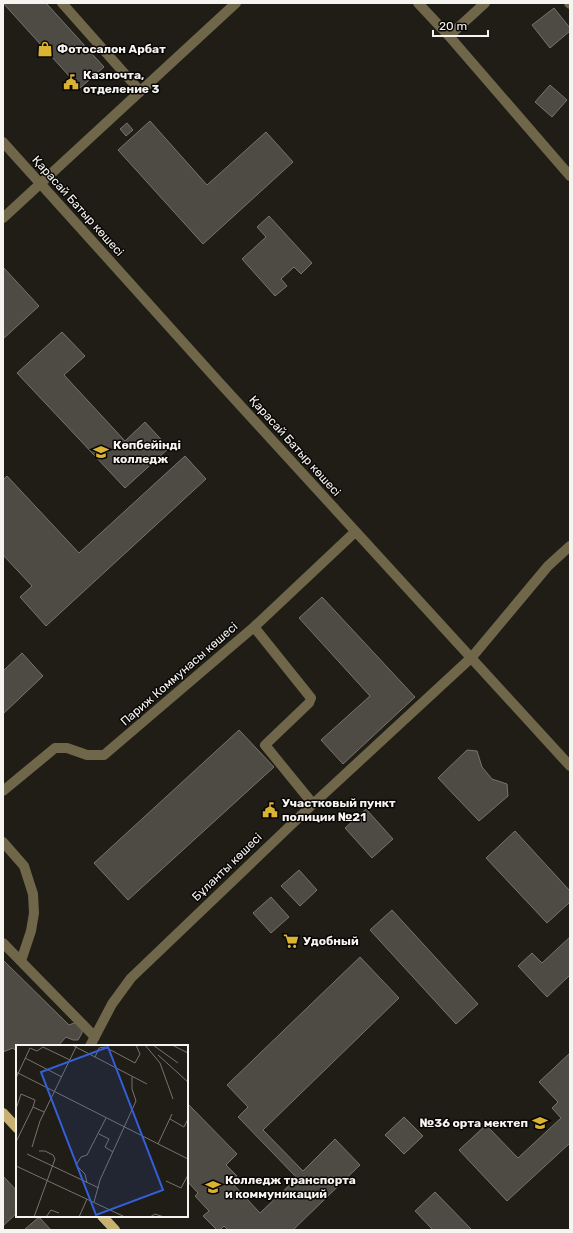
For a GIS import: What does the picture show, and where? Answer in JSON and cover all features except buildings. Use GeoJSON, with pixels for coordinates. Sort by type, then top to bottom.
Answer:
{"type":"FeatureCollection","features":[{"type":"Feature","properties":{"kind":"main road"},"geometry":{"type":"LineString","coordinates":[[3,1113],[16,1127]]}},
{"type":"Feature","properties":{"kind":"main road"},"geometry":{"type":"LineString","coordinates":[[103,1217],[115,1230]]}},
{"type":"Feature","properties":{"kind":"street"},"geometry":{"type":"LineString","coordinates":[[62,3],[140,91]]}},
{"type":"Feature","properties":{"kind":"street"},"geometry":{"type":"LineString","coordinates":[[3,218],[236,3]]}},
{"type":"Feature","properties":{"kind":"street"},"geometry":{"type":"LineString","coordinates":[[418,3],[449,36],[570,176]]}},
{"type":"Feature","properties":{"kind":"street"},"geometry":{"type":"LineString","coordinates":[[449,36],[485,3]]}},
{"type":"Feature","properties":{"kind":"street","name":"Қарасай Батыр көшесі"},"geometry":{"type":"LineString","coordinates":[[3,142],[355,532],[472,657],[570,766]]}},
{"type":"Feature","properties":{"kind":"street","name":"Париж Коммунасы көшесі"},"geometry":{"type":"LineString","coordinates":[[3,791],[55,748],[67,748],[87,755],[104,755],[254,627],[355,532]]}},
{"type":"Feature","properties":{"kind":"street","name":"Бұланты көшесі"},"geometry":{"type":"LineString","coordinates":[[93,1042],[112,1004],[131,978],[313,804],[472,657],[548,566],[570,546]]}},
{"type":"Feature","properties":{"kind":"street"},"geometry":{"type":"LineString","coordinates":[[254,627],[311,698],[309,704],[265,745],[313,804]]}},
{"type":"Feature","properties":{"kind":"street"},"geometry":{"type":"LineString","coordinates":[[3,842],[24,866],[33,894],[34,913],[31,931],[21,961]]}},
{"type":"Feature","properties":{"kind":"street"},"geometry":{"type":"LineString","coordinates":[[3,942],[93,1042]]}},
{"type":"Feature","properties":{"kind":"place","name":"Фотосалон Арбат"},"geometry":{"type":"Point","coordinates":[45,49]}},
{"type":"Feature","properties":{"kind":"place","name":"Казпочта, отделение 3"},"geometry":{"type":"Point","coordinates":[71,82]}},
{"type":"Feature","properties":{"kind":"place","name":"Көпбейінді колледж"},"geometry":{"type":"Point","coordinates":[101,452]}},
{"type":"Feature","properties":{"kind":"place","name":"Участковый пункт полиции №21"},"geometry":{"type":"Point","coordinates":[270,810]}},
{"type":"Feature","properties":{"kind":"place","name":"Удобный"},"geometry":{"type":"Point","coordinates":[291,941]}},
{"type":"Feature","properties":{"kind":"place","name":"№36 орта мектеп"},"geometry":{"type":"Point","coordinates":[540,1123]}},
{"type":"Feature","properties":{"kind":"place","name":"Колледж транспорта и коммуникаций"},"geometry":{"type":"Point","coordinates":[213,1187]}}]}
